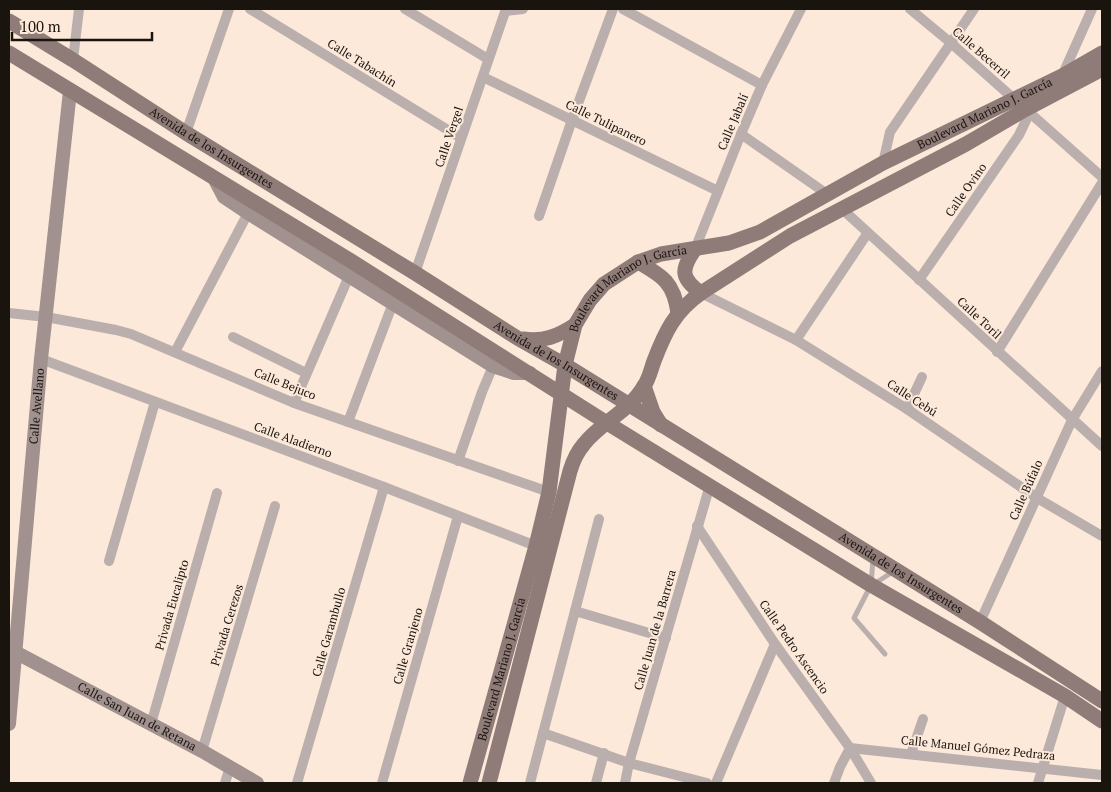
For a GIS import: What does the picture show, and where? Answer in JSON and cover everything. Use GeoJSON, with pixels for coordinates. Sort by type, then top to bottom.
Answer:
{"type":"FeatureCollection","features":[{"type":"Feature","properties":{"kind":"main road","name":"Avenida de los Insurgentes"},"geometry":{"type":"LineString","coordinates":[[9,21],[186,133],[416,273],[519,339],[565,365],[874,556],[1102,701]]}},
{"type":"Feature","properties":{"kind":"main road","name":"Avenida de los Insurgentes"},"geometry":{"type":"LineString","coordinates":[[9,53],[351,261],[608,423],[872,585],[1064,696],[1102,721]]}},
{"type":"Feature","properties":{"kind":"main road","name":"Boulevard Mariano J. García"},"geometry":{"type":"LineString","coordinates":[[489,783],[535,577],[536,546],[549,492],[565,365],[575,325],[590,300],[604,284],[638,262],[661,254],[729,243],[760,232],[883,163],[1062,76],[1102,53]]}},
{"type":"Feature","properties":{"kind":"main road","name":"Boulevard Mariano J. García"},"geometry":{"type":"LineString","coordinates":[[470,783],[576,454],[592,435],[629,406],[644,386],[664,337],[678,313],[688,302],[701,293],[790,236],[1028,111],[1102,69]]}},
{"type":"Feature","properties":{"kind":"main road"},"geometry":{"type":"LineString","coordinates":[[695,249],[686,262],[684,271],[686,279],[691,286],[701,293]]}},
{"type":"Feature","properties":{"kind":"main road"},"geometry":{"type":"LineString","coordinates":[[638,262],[664,278],[676,298],[678,313]]}},
{"type":"Feature","properties":{"kind":"main road"},"geometry":{"type":"LineString","coordinates":[[519,339],[536,340],[550,338],[575,325]]}},
{"type":"Feature","properties":{"kind":"main road"},"geometry":{"type":"LineString","coordinates":[[644,386],[653,412],[662,426]]}},
{"type":"Feature","properties":{"kind":"street"},"geometry":{"type":"LineString","coordinates":[[73,60],[79,9]]}},
{"type":"Feature","properties":{"kind":"street"},"geometry":{"type":"LineString","coordinates":[[186,133],[229,9]]}},
{"type":"Feature","properties":{"kind":"street","name":"Calle Tabachín"},"geometry":{"type":"LineString","coordinates":[[250,9],[461,138]]}},
{"type":"Feature","properties":{"kind":"street"},"geometry":{"type":"LineString","coordinates":[[406,9],[488,59]]}},
{"type":"Feature","properties":{"kind":"street"},"geometry":{"type":"LineString","coordinates":[[506,10],[523,9]]}},
{"type":"Feature","properties":{"kind":"street"},"geometry":{"type":"LineString","coordinates":[[539,216],[613,9]]}},
{"type":"Feature","properties":{"kind":"street"},"geometry":{"type":"LineString","coordinates":[[623,9],[762,85]]}},
{"type":"Feature","properties":{"kind":"street","name":"Calle Jabalí"},"geometry":{"type":"LineString","coordinates":[[695,249],[740,134],[762,85],[801,9]]}},
{"type":"Feature","properties":{"kind":"street","name":"Calle Becerril"},"geometry":{"type":"LineString","coordinates":[[910,9],[1102,177]]}},
{"type":"Feature","properties":{"kind":"street"},"geometry":{"type":"LineString","coordinates":[[883,163],[890,132],[974,9]]}},
{"type":"Feature","properties":{"kind":"street"},"geometry":{"type":"LineString","coordinates":[[1062,76],[1092,9]]}},
{"type":"Feature","properties":{"kind":"street","name":"Calle Vergel"},"geometry":{"type":"LineString","coordinates":[[416,273],[506,10]]}},
{"type":"Feature","properties":{"kind":"street","name":"Calle Tulipanero"},"geometry":{"type":"LineString","coordinates":[[483,77],[718,192]]}},
{"type":"Feature","properties":{"kind":"street","name":"Calle Avellano"},"geometry":{"type":"LineString","coordinates":[[9,724],[14,652],[13,620],[70,90]]}},
{"type":"Feature","properties":{"kind":"street","name":"Calle Ovino"},"geometry":{"type":"LineString","coordinates":[[919,280],[1019,135],[1028,111]]}},
{"type":"Feature","properties":{"kind":"street"},"geometry":{"type":"LineString","coordinates":[[740,134],[827,194]]}},
{"type":"Feature","properties":{"kind":"street"},"geometry":{"type":"LineString","coordinates":[[214,178],[224,197],[493,366],[514,373],[530,373]]}},
{"type":"Feature","properties":{"kind":"street"},"geometry":{"type":"LineString","coordinates":[[997,352],[1102,183]]}},
{"type":"Feature","properties":{"kind":"street","name":"Calle Toril"},"geometry":{"type":"LineString","coordinates":[[841,208],[867,234],[1102,446]]}},
{"type":"Feature","properties":{"kind":"street"},"geometry":{"type":"LineString","coordinates":[[175,352],[248,213]]}},
{"type":"Feature","properties":{"kind":"street"},"geometry":{"type":"LineString","coordinates":[[796,340],[867,234]]}},
{"type":"Feature","properties":{"kind":"street"},"geometry":{"type":"LineString","coordinates":[[294,403],[349,276]]}},
{"type":"Feature","properties":{"kind":"street","name":"Calle Cebú"},"geometry":{"type":"LineString","coordinates":[[701,293],[796,340],[907,409],[1036,498],[1102,536]]}},
{"type":"Feature","properties":{"kind":"street"},"geometry":{"type":"LineString","coordinates":[[348,422],[394,303]]}},
{"type":"Feature","properties":{"kind":"street","name":"Calle Bejuco"},"geometry":{"type":"LineString","coordinates":[[9,313],[46,317],[116,330],[175,352],[294,403],[549,492]]}},
{"type":"Feature","properties":{"kind":"street"},"geometry":{"type":"LineString","coordinates":[[233,337],[306,373]]}},
{"type":"Feature","properties":{"kind":"street","name":"Calle Aladierno"},"geometry":{"type":"LineString","coordinates":[[41,359],[536,546]]}},
{"type":"Feature","properties":{"kind":"street"},"geometry":{"type":"LineString","coordinates":[[458,461],[493,366]]}},
{"type":"Feature","properties":{"kind":"street","name":"Calle Búfalo"},"geometry":{"type":"LineString","coordinates":[[980,622],[1072,420],[1102,371]]}},
{"type":"Feature","properties":{"kind":"street"},"geometry":{"type":"LineString","coordinates":[[907,409],[922,377]]}},
{"type":"Feature","properties":{"kind":"street"},"geometry":{"type":"LineString","coordinates":[[109,561],[155,402]]}},
{"type":"Feature","properties":{"kind":"street","name":"Calle Juan de la Barrera"},"geometry":{"type":"LineString","coordinates":[[625,783],[629,763],[710,485]]}},
{"type":"Feature","properties":{"kind":"street","name":"Calle Garambullo"},"geometry":{"type":"LineString","coordinates":[[297,783],[384,487]]}},
{"type":"Feature","properties":{"kind":"street","name":"Privada Eucalipto"},"geometry":{"type":"LineString","coordinates":[[151,724],[217,493]]}},
{"type":"Feature","properties":{"kind":"street","name":"Privada Cerezos"},"geometry":{"type":"LineString","coordinates":[[202,751],[275,506]]}},
{"type":"Feature","properties":{"kind":"street","name":"Calle Granjeno"},"geometry":{"type":"LineString","coordinates":[[382,783],[458,516]]}},
{"type":"Feature","properties":{"kind":"street"},"geometry":{"type":"LineString","coordinates":[[530,783],[599,519]]}},
{"type":"Feature","properties":{"kind":"street","name":"Calle Pedro Ascencio"},"geometry":{"type":"LineString","coordinates":[[697,526],[775,644],[850,748],[871,783]]}},
{"type":"Feature","properties":{"kind":"street"},"geometry":{"type":"LineString","coordinates":[[575,611],[666,638]]}},
{"type":"Feature","properties":{"kind":"street"},"geometry":{"type":"LineString","coordinates":[[716,783],[775,644]]}},
{"type":"Feature","properties":{"kind":"street","name":"Calle San Juan de Retana"},"geometry":{"type":"LineString","coordinates":[[14,652],[202,751],[258,783]]}},
{"type":"Feature","properties":{"kind":"street"},"geometry":{"type":"LineString","coordinates":[[1038,783],[1064,696]]}},
{"type":"Feature","properties":{"kind":"street"},"geometry":{"type":"LineString","coordinates":[[911,754],[923,720]]}},
{"type":"Feature","properties":{"kind":"street"},"geometry":{"type":"LineString","coordinates":[[543,733],[629,763],[707,783]]}},
{"type":"Feature","properties":{"kind":"street"},"geometry":{"type":"LineString","coordinates":[[834,783],[850,748]]}},
{"type":"Feature","properties":{"kind":"street","name":"Calle Manuel Gómez Pedraza"},"geometry":{"type":"LineString","coordinates":[[850,748],[1102,775]]}},
{"type":"Feature","properties":{"kind":"street"},"geometry":{"type":"LineString","coordinates":[[596,783],[604,753]]}},
{"type":"Feature","properties":{"kind":"street"},"geometry":{"type":"LineString","coordinates":[[224,783],[230,767]]}},
{"type":"Feature","properties":{"kind":"lane"},"geometry":{"type":"LineString","coordinates":[[874,556],[872,585],[854,618],[885,654]]}},
{"type":"Feature","properties":{"kind":"lane"},"geometry":{"type":"LineString","coordinates":[[872,585],[895,570]]}}]}
